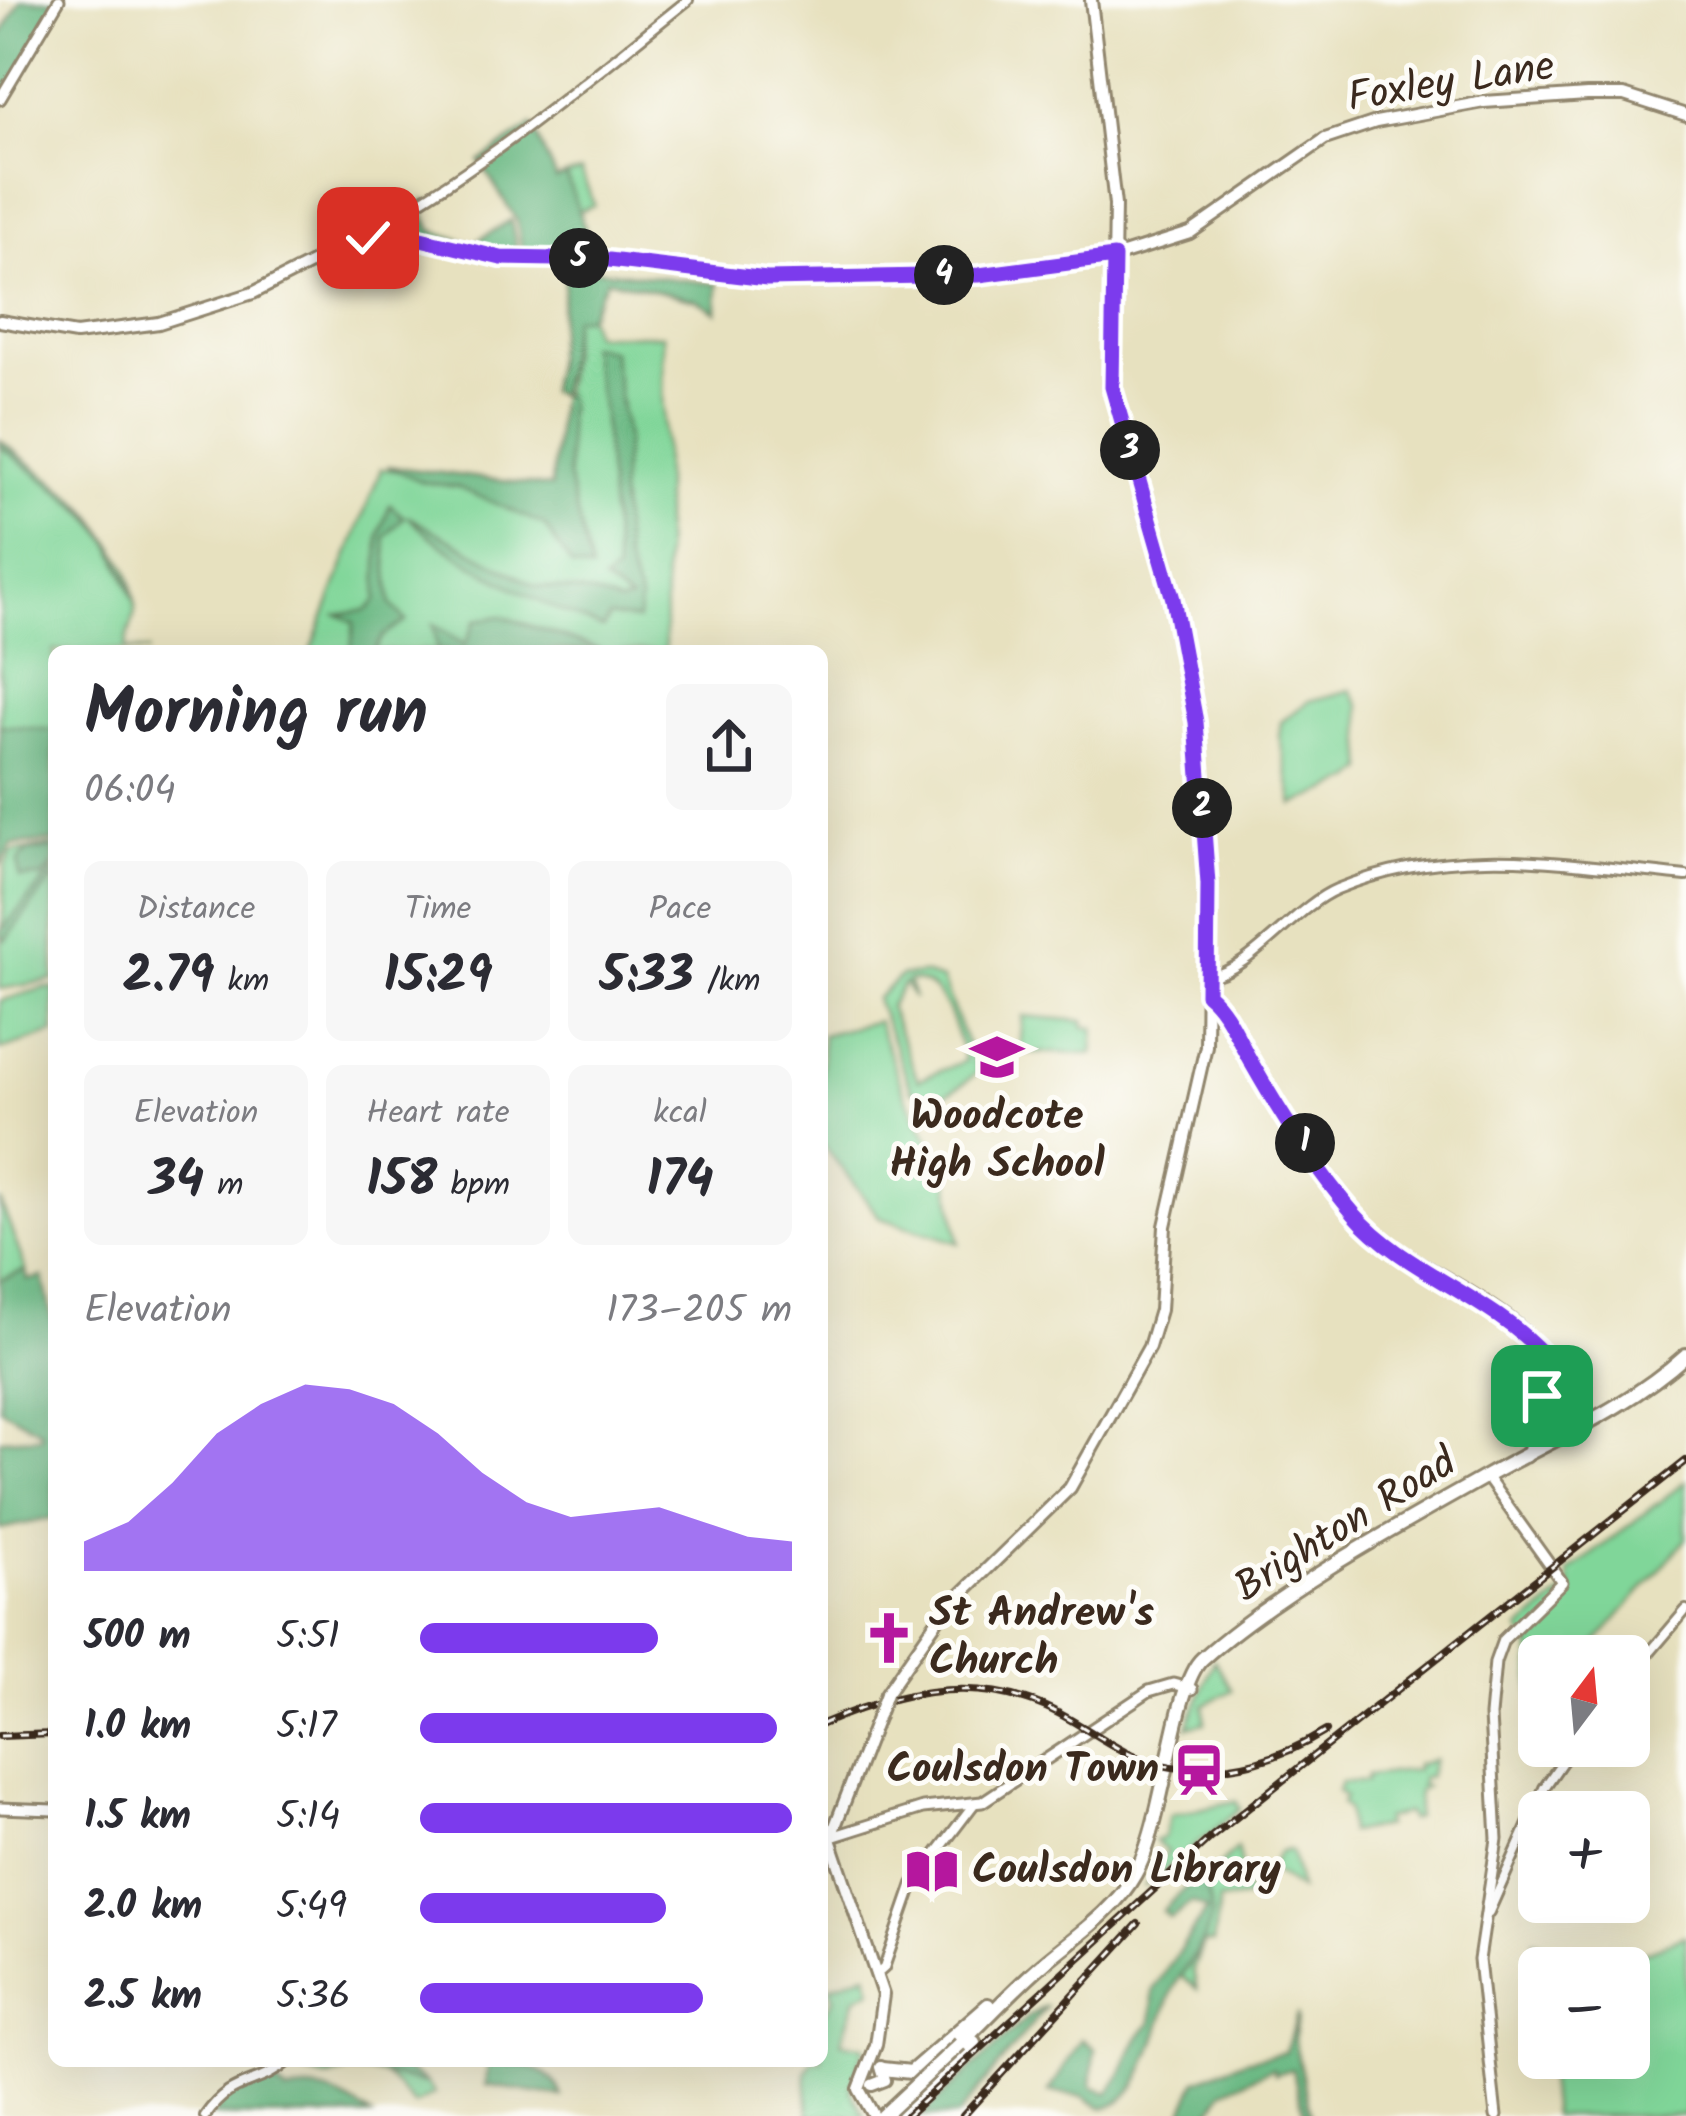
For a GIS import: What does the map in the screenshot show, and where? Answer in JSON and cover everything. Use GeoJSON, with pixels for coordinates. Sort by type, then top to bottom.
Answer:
{"type":"FeatureCollection","features":[{"type":"Feature","properties":{"kind":"highway","name":"Brighton Road"},"geometry":{"type":"LineString","coordinates":[[1192,1670],[1328,1573],[1486,1476],[1619,1409],[1686,1354]]}},
{"type":"Feature","properties":{"kind":"highway"},"geometry":{"type":"LineString","coordinates":[[1173,1756],[1180,1707],[1203,1658]]}},
{"type":"Feature","properties":{"kind":"highway"},"geometry":{"type":"LineString","coordinates":[[875,2113],[960,2044],[1112,1905],[1148,1850],[1192,1670]]}},
{"type":"Feature","properties":{"kind":"highway"},"geometry":{"type":"LineString","coordinates":[[875,2075],[911,2072],[989,2004],[996,2011]]}},
{"type":"Feature","properties":{"kind":"highway"},"geometry":{"type":"LineString","coordinates":[[903,2113],[996,2011]]}},
{"type":"Feature","properties":{"kind":"main road"},"geometry":{"type":"LineString","coordinates":[[0,99],[58,0]]}},
{"type":"Feature","properties":{"kind":"main road"},"geometry":{"type":"LineString","coordinates":[[876,1975],[830,1838],[886,1694],[942,1613],[1070,1488],[1149,1347],[1160,1310],[1166,1226],[1201,1082],[1208,884],[1196,722],[1173,599],[1112,387],[1112,173],[1091,0]]}},
{"type":"Feature","properties":{"kind":"main road","name":"Foxley Lane"},"geometry":{"type":"LineString","coordinates":[[384,235],[501,258],[609,260],[767,279],[979,275],[1114,257],[1190,233],[1325,140],[1376,122],[1486,102],[1587,95],[1624,95],[1686,115]]}},
{"type":"Feature","properties":{"kind":"main road"},"geometry":{"type":"LineString","coordinates":[[0,321],[76,334],[159,323],[253,292],[353,242],[384,235]]}},
{"type":"Feature","properties":{"kind":"main road"},"geometry":{"type":"LineString","coordinates":[[1207,994],[1220,1004],[1252,1065],[1353,1213],[1385,1244],[1499,1312],[1545,1356],[1547,1370],[1527,1457]]}},
{"type":"Feature","properties":{"kind":"main road"},"geometry":{"type":"LineString","coordinates":[[1486,1476],[1562,1582],[1497,1650],[1490,1716],[1497,1838],[1481,1923],[1480,1982],[1496,2116]]}},
{"type":"Feature","properties":{"kind":"main road","name":"Brighton Road"},"geometry":{"type":"LineString","coordinates":[[974,1804],[1192,1670]]}},
{"type":"Feature","properties":{"kind":"main road","name":"Brighton Road"},"geometry":{"type":"LineString","coordinates":[[1169,1684],[1189,1688]]}},
{"type":"Feature","properties":{"kind":"main road"},"geometry":{"type":"LineString","coordinates":[[1156,1688],[1173,1694],[1180,1707]]}},
{"type":"Feature","properties":{"kind":"main road"},"geometry":{"type":"LineString","coordinates":[[830,1838],[923,1808],[974,1804]]}},
{"type":"Feature","properties":{"kind":"main road"},"geometry":{"type":"LineString","coordinates":[[0,1808],[48,1810]]}},
{"type":"Feature","properties":{"kind":"main road"},"geometry":{"type":"LineString","coordinates":[[843,1814],[852,1833]]}},
{"type":"Feature","properties":{"kind":"main road","name":"Brighton Road"},"geometry":{"type":"LineString","coordinates":[[875,2113],[867,2094],[875,2075],[883,1995],[876,1975]]}},
{"type":"Feature","properties":{"kind":"main road"},"geometry":{"type":"LineString","coordinates":[[875,2075],[903,2113]]}},
{"type":"Feature","properties":{"kind":"street"},"geometry":{"type":"LineString","coordinates":[[384,235],[385,222],[450,184],[555,108],[688,0]]}},
{"type":"Feature","properties":{"kind":"street"},"geometry":{"type":"LineString","coordinates":[[1207,977],[1232,967],[1337,889],[1449,860],[1490,856],[1686,876]]}},
{"type":"Feature","properties":{"kind":"street"},"geometry":{"type":"LineString","coordinates":[[1650,1652],[1686,1610]]}},
{"type":"Feature","properties":{"kind":"street"},"geometry":{"type":"LineString","coordinates":[[1481,1923],[1544,1788],[1559,1767]]}},
{"type":"Feature","properties":{"kind":"street","name":"Brighton Road"},"geometry":{"type":"LineString","coordinates":[[876,1975],[884,1968],[896,1922],[913,1884],[974,1804]]}},
{"type":"Feature","properties":{"kind":"street"},"geometry":{"type":"LineString","coordinates":[[205,2116],[221,2093],[281,2067]]}},
{"type":"Feature","properties":{"kind":"green space"},"geometry":{"type":"Polygon","coordinates":[[[21,0],[60,0],[0,109],[0,38],[21,0]]]}},
{"type":"Feature","properties":{"kind":"green space"},"geometry":{"type":"Polygon","coordinates":[[[532,126],[556,179],[566,175],[594,254],[523,255],[517,221],[480,162],[532,126]]]}},
{"type":"Feature","properties":{"kind":"green space"},"geometry":{"type":"Polygon","coordinates":[[[581,171],[594,205],[578,211],[566,175],[581,171]]]}},
{"type":"Feature","properties":{"kind":"green space"},"geometry":{"type":"Polygon","coordinates":[[[427,200],[429,206],[422,211],[432,230],[472,244],[511,220],[518,255],[390,229],[390,222],[427,200]]]}},
{"type":"Feature","properties":{"kind":"green space"},"geometry":{"type":"Polygon","coordinates":[[[567,266],[718,284],[717,312],[696,300],[607,279],[588,316],[573,318],[559,394],[567,397],[568,477],[591,571],[572,567],[544,525],[457,487],[423,482],[387,466],[551,487],[559,395],[549,392],[567,266]]]}},
{"type":"Feature","properties":{"kind":"green space"},"geometry":{"type":"Polygon","coordinates":[[[588,316],[593,334],[663,335],[665,645],[313,645],[381,469],[551,488],[573,317],[588,316]]]}},
{"type":"Feature","properties":{"kind":"green space"},"geometry":{"type":"Polygon","coordinates":[[[588,344],[612,351],[626,438],[620,491],[625,558],[640,601],[638,620],[609,617],[603,628],[499,580],[407,516],[536,586],[589,593],[619,604],[630,601],[603,582],[616,572],[602,407],[588,344]]]}},
{"type":"Feature","properties":{"kind":"green space"},"geometry":{"type":"Polygon","coordinates":[[[0,440],[83,506],[97,521],[112,547],[90,515],[0,446],[0,440]]]}},
{"type":"Feature","properties":{"kind":"green space"},"geometry":{"type":"Polygon","coordinates":[[[0,446],[105,534],[131,581],[135,613],[126,645],[48,645],[48,842],[11,845],[0,865],[0,446]]]}},
{"type":"Feature","properties":{"kind":"green space"},"geometry":{"type":"Polygon","coordinates":[[[390,505],[404,517],[385,537],[391,604],[406,621],[378,645],[352,645],[354,622],[338,615],[367,610],[377,600],[379,535],[390,505]]]}},
{"type":"Feature","properties":{"kind":"green space"},"geometry":{"type":"Polygon","coordinates":[[[502,616],[587,645],[465,645],[476,620],[502,616]]]}},
{"type":"Feature","properties":{"kind":"green space"},"geometry":{"type":"Polygon","coordinates":[[[433,624],[465,645],[437,645],[433,624]]]}},
{"type":"Feature","properties":{"kind":"green space"},"geometry":{"type":"Polygon","coordinates":[[[1351,690],[1360,706],[1365,770],[1354,780],[1294,805],[1279,736],[1281,722],[1309,701],[1351,690]]]}},
{"type":"Feature","properties":{"kind":"green space"},"geometry":{"type":"Polygon","coordinates":[[[0,725],[48,729],[48,842],[11,845],[0,865],[0,725]]]}},
{"type":"Feature","properties":{"kind":"green space"},"geometry":{"type":"Polygon","coordinates":[[[48,846],[48,981],[0,989],[5,866],[11,852],[48,846]]]}},
{"type":"Feature","properties":{"kind":"green space"},"geometry":{"type":"Polygon","coordinates":[[[48,849],[48,870],[42,877],[20,878],[18,861],[28,851],[48,849]]]}},
{"type":"Feature","properties":{"kind":"green space"},"geometry":{"type":"Polygon","coordinates":[[[48,876],[48,885],[5,940],[0,932],[48,876]]]}},
{"type":"Feature","properties":{"kind":"green space"},"geometry":{"type":"Polygon","coordinates":[[[923,974],[942,980],[978,1072],[948,1093],[912,1091],[876,999],[901,976],[923,974]],[[908,981],[914,999],[904,983],[889,1007],[918,1080],[965,1061],[947,1009],[921,982],[908,981]]]}},
{"type":"Feature","properties":{"kind":"green space"},"geometry":{"type":"Polygon","coordinates":[[[48,988],[48,1035],[0,1050],[0,1001],[48,988]]]}},
{"type":"Feature","properties":{"kind":"green space"},"geometry":{"type":"Polygon","coordinates":[[[1023,1016],[1085,1021],[1084,1027],[1095,1028],[1093,1054],[1020,1052],[1023,1016]]]}},
{"type":"Feature","properties":{"kind":"green space"},"geometry":{"type":"Polygon","coordinates":[[[877,1021],[905,1095],[948,1175],[959,1243],[880,1218],[828,1151],[828,1033],[877,1021]]]}},
{"type":"Feature","properties":{"kind":"green space"},"geometry":{"type":"Polygon","coordinates":[[[0,1200],[26,1270],[0,1280],[0,1200]]]}},
{"type":"Feature","properties":{"kind":"green space"},"geometry":{"type":"Polygon","coordinates":[[[26,1270],[28,1280],[43,1277],[48,1301],[48,1519],[0,1529],[0,1439],[41,1437],[40,1431],[0,1408],[0,1280],[26,1270]]]}},
{"type":"Feature","properties":{"kind":"green space"},"geometry":{"type":"Polygon","coordinates":[[[1686,1481],[1686,1539],[1603,1635],[1523,1635],[1520,1630],[1570,1588],[1569,1572],[1686,1481]]]}},
{"type":"Feature","properties":{"kind":"green space"},"geometry":{"type":"Polygon","coordinates":[[[1214,1660],[1232,1690],[1204,1705],[1205,1723],[1188,1727],[1214,1660]]]}},
{"type":"Feature","properties":{"kind":"green space"},"geometry":{"type":"Polygon","coordinates":[[[1434,1760],[1428,1778],[1422,1777],[1420,1785],[1425,1787],[1418,1791],[1416,1817],[1409,1820],[1407,1813],[1384,1819],[1385,1826],[1349,1833],[1347,1809],[1341,1804],[1345,1797],[1337,1791],[1341,1782],[1366,1782],[1367,1776],[1416,1770],[1416,1765],[1434,1760]]]}},
{"type":"Feature","properties":{"kind":"green space"},"geometry":{"type":"Polygon","coordinates":[[[1236,1801],[1240,1809],[1144,1887],[1167,1852],[1155,1841],[1164,1837],[1170,1815],[1236,1801]]]}},
{"type":"Feature","properties":{"kind":"green space"},"geometry":{"type":"Polygon","coordinates":[[[1237,1848],[1248,1898],[1219,1901],[1213,1943],[1203,1943],[1193,1970],[1197,1989],[1181,1976],[1196,1955],[1209,1919],[1203,1882],[1237,1848]]]}},
{"type":"Feature","properties":{"kind":"green space"},"geometry":{"type":"Polygon","coordinates":[[[1288,1850],[1300,1890],[1269,1869],[1278,1853],[1288,1850]]]}},
{"type":"Feature","properties":{"kind":"green space"},"geometry":{"type":"Polygon","coordinates":[[[1198,1875],[1209,1896],[1211,1919],[1171,1994],[1139,2080],[1116,2104],[1101,2108],[1083,2096],[1049,2092],[1082,2039],[1095,2049],[1092,2086],[1108,2093],[1115,2085],[1137,2040],[1152,2022],[1153,1990],[1207,1909],[1192,1902],[1170,1918],[1162,1911],[1198,1875]]]}},
{"type":"Feature","properties":{"kind":"green space"},"geometry":{"type":"Polygon","coordinates":[[[1686,1936],[1686,2116],[1552,2116],[1548,2079],[1650,2079],[1650,1950],[1686,1936]]]}},
{"type":"Feature","properties":{"kind":"green space"},"geometry":{"type":"Polygon","coordinates":[[[867,1973],[872,1989],[856,1997],[841,2042],[865,2046],[850,2089],[865,2116],[809,2116],[806,2073],[809,2067],[828,2067],[828,2007],[834,1998],[830,1986],[867,1973]]]}},
{"type":"Feature","properties":{"kind":"green space"},"geometry":{"type":"Polygon","coordinates":[[[1047,2005],[958,2116],[921,2116],[1028,2017],[1047,2005]]]}},
{"type":"Feature","properties":{"kind":"green space"},"geometry":{"type":"Polygon","coordinates":[[[1297,2014],[1294,2040],[1311,2116],[1305,2116],[1292,2069],[1275,2074],[1273,2068],[1223,2091],[1209,2116],[1181,2116],[1196,2081],[1245,2060],[1285,2052],[1297,2014]]]}},
{"type":"Feature","properties":{"kind":"green space"},"geometry":{"type":"Polygon","coordinates":[[[397,2067],[427,2084],[349,2072],[326,2079],[289,2068],[397,2067]]]}},
{"type":"Feature","properties":{"kind":"green space"},"geometry":{"type":"Polygon","coordinates":[[[488,2067],[527,2067],[551,2078],[562,2097],[486,2085],[488,2067]]]}},
{"type":"Feature","properties":{"kind":"green space"},"geometry":{"type":"Polygon","coordinates":[[[384,2074],[427,2084],[434,2094],[414,2105],[384,2074]]]}},
{"type":"Feature","properties":{"kind":"green space"},"geometry":{"type":"Polygon","coordinates":[[[270,2079],[287,2093],[330,2094],[371,2116],[212,2116],[225,2097],[270,2079]]]}},
{"type":"Feature","properties":{"kind":"railway"},"geometry":{"type":"LineString","coordinates":[[907,2116],[1210,1838],[1686,1461]]}},
{"type":"Feature","properties":{"kind":"railway"},"geometry":{"type":"LineString","coordinates":[[828,1722],[923,1693],[1002,1693],[1040,1705],[1150,1762],[1202,1769],[1253,1762],[1326,1731]]}},
{"type":"Feature","properties":{"kind":"railway"},"geometry":{"type":"LineString","coordinates":[[0,1736],[48,1734]]}},
{"type":"Feature","properties":{"kind":"railway"},"geometry":{"type":"LineString","coordinates":[[963,2116],[1138,1924]]}},
{"type":"Feature","properties":{"kind":"place","name":"Woodcote High School"},"geometry":{"type":"Point","coordinates":[997,1057]}},
{"type":"Feature","properties":{"kind":"place","name":"St Andrew's Church"},"geometry":{"type":"Point","coordinates":[889,1638]}},
{"type":"Feature","properties":{"kind":"place","name":"Coulsdon Town"},"geometry":{"type":"Point","coordinates":[1199,1770]}},
{"type":"Feature","properties":{"kind":"place","name":"Coulsdon Library"},"geometry":{"type":"Point","coordinates":[932,1871]}},
{"type":"Feature","properties":{"kind":"route"},"geometry":{"type":"LineString","coordinates":[[368,238],[408,236],[501,258],[609,260],[767,279],[979,275],[1114,257],[1112,387],[1173,599],[1196,722],[1208,884],[1207,994],[1220,1004],[1252,1065],[1353,1213],[1385,1244],[1499,1312],[1525,1334],[1545,1356],[1542,1396]]}}]}
